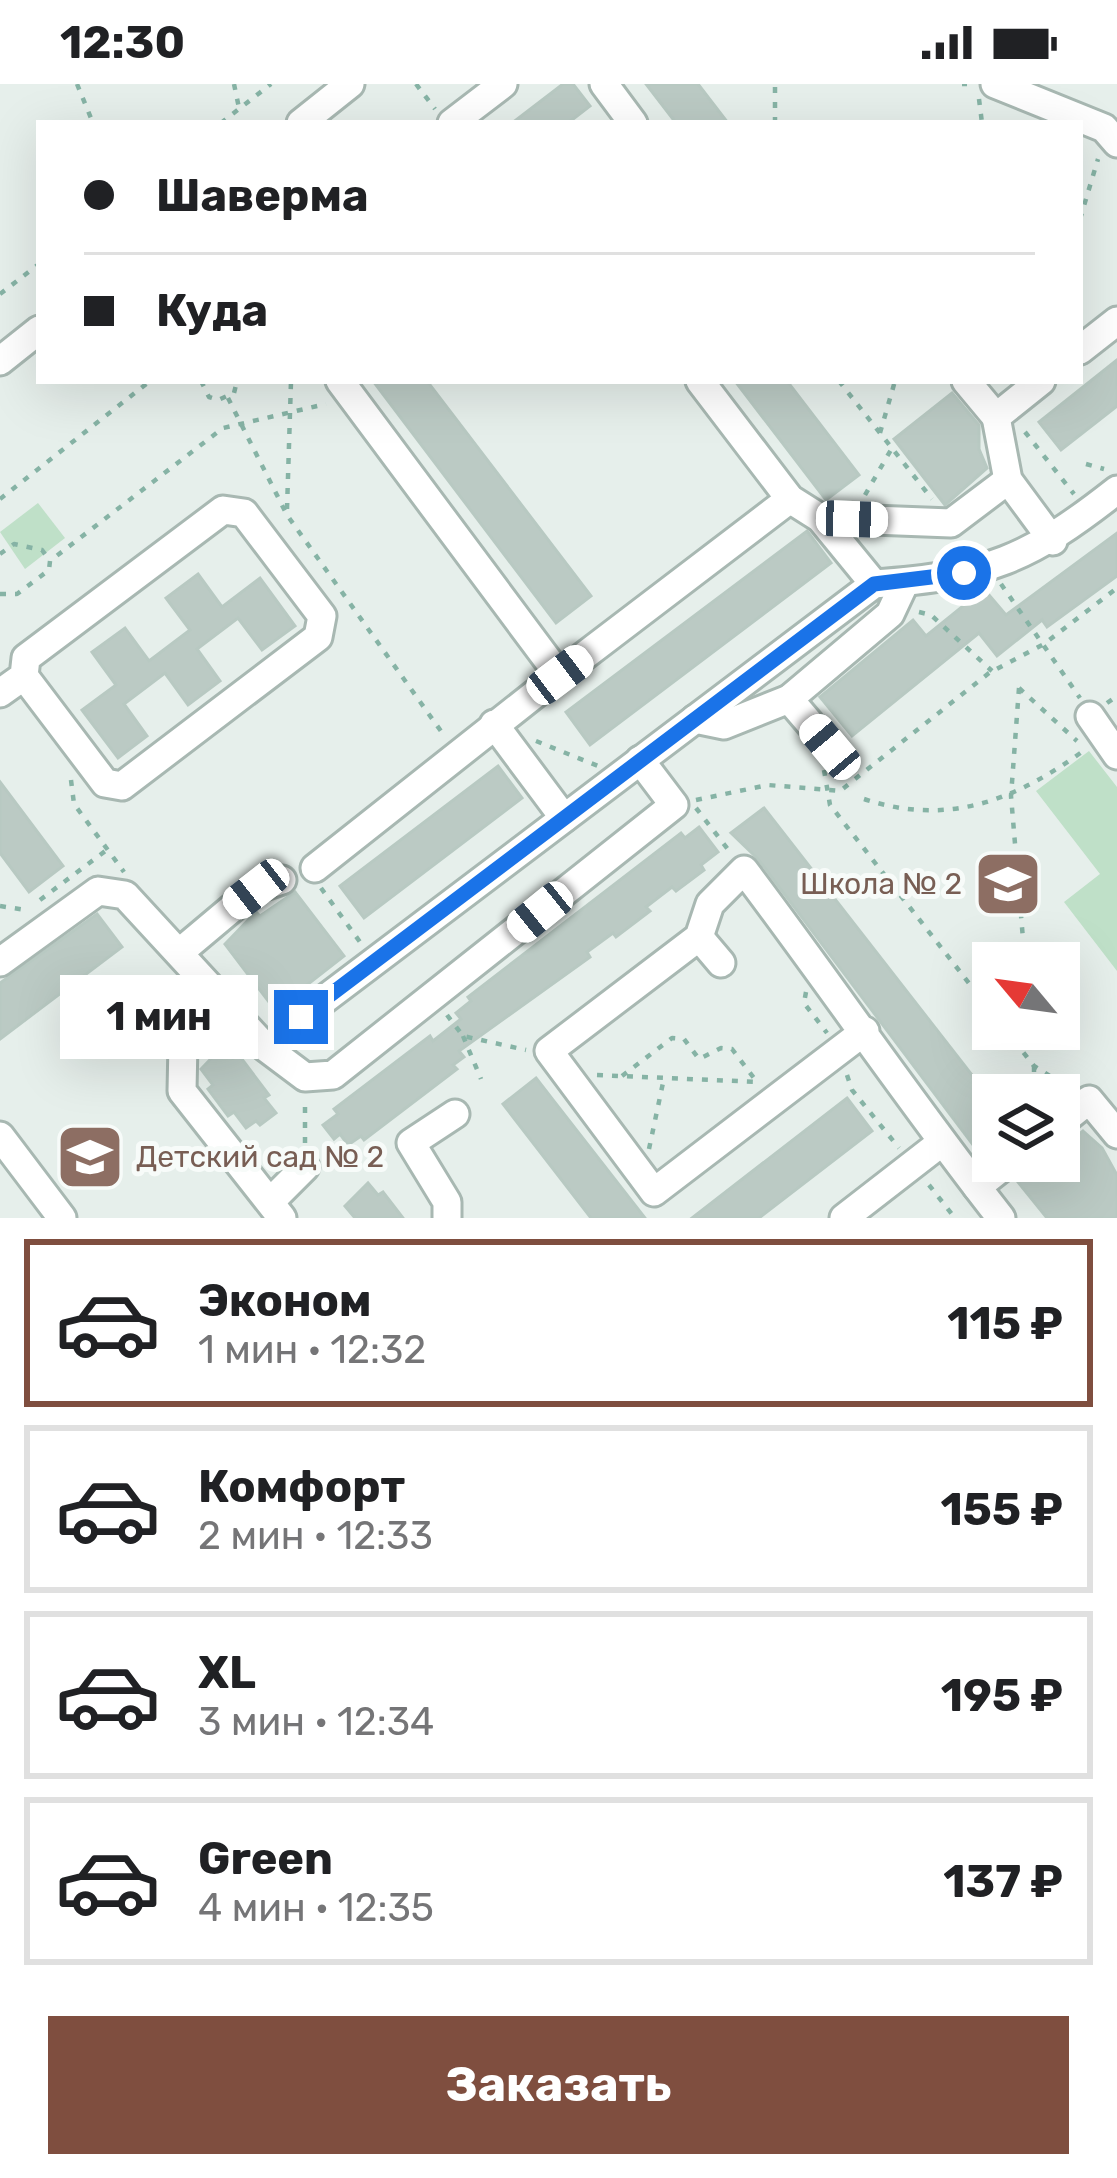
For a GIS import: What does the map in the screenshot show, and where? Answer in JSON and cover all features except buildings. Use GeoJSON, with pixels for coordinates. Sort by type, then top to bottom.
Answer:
{"type":"FeatureCollection","features":[{"type":"Feature","properties":{"kind":"street"},"geometry":{"type":"LineString","coordinates":[[305,120],[350,84]]}},
{"type":"Feature","properties":{"kind":"street"},"geometry":{"type":"LineString","coordinates":[[453,120],[503,84]]}},
{"type":"Feature","properties":{"kind":"street"},"geometry":{"type":"LineString","coordinates":[[604,84],[631,120]]}},
{"type":"Feature","properties":{"kind":"street"},"geometry":{"type":"LineString","coordinates":[[995,84],[1074,120]]}},
{"type":"Feature","properties":{"kind":"street"},"geometry":{"type":"LineString","coordinates":[[1083,124],[1112,137]]}},
{"type":"Feature","properties":{"kind":"street"},"geometry":{"type":"LineString","coordinates":[[1083,348],[1117,321]]}},
{"type":"Feature","properties":{"kind":"street"},"geometry":{"type":"LineString","coordinates":[[0,362],[36,332]]}},
{"type":"Feature","properties":{"kind":"street"},"geometry":{"type":"LineString","coordinates":[[702,384],[790,500],[820,518],[874,584]]}},
{"type":"Feature","properties":{"kind":"street"},"geometry":{"type":"LineString","coordinates":[[969,384],[1001,413],[1008,480],[1052,541]]}},
{"type":"Feature","properties":{"kind":"street"},"geometry":{"type":"LineString","coordinates":[[1001,413],[1037,384]]}},
{"type":"Feature","properties":{"kind":"street"},"geometry":{"type":"LineString","coordinates":[[346,389],[560,675]]}},
{"type":"Feature","properties":{"kind":"street"},"geometry":{"type":"LineString","coordinates":[[820,518],[951,523],[1008,480]]}},
{"type":"Feature","properties":{"kind":"street"},"geometry":{"type":"LineString","coordinates":[[301,1017],[874,584],[991,570],[1052,541],[1117,490]]}},
{"type":"Feature","properties":{"kind":"street"},"geometry":{"type":"LineString","coordinates":[[315,868],[790,500]]}},
{"type":"Feature","properties":{"kind":"street"},"geometry":{"type":"LineString","coordinates":[[0,693],[24,676],[26,658],[223,510],[244,513],[322,616],[318,637],[122,786],[105,783],[24,676]]}},
{"type":"Feature","properties":{"kind":"street"},"geometry":{"type":"LineString","coordinates":[[695,719],[724,724],[789,699],[890,614],[905,582]]}},
{"type":"Feature","properties":{"kind":"street"},"geometry":{"type":"LineString","coordinates":[[789,699],[830,747]]}},
{"type":"Feature","properties":{"kind":"street"},"geometry":{"type":"LineString","coordinates":[[1090,716],[1099,751]]}},
{"type":"Feature","properties":{"kind":"street"},"geometry":{"type":"LineString","coordinates":[[497,729],[564,818]]}},
{"type":"Feature","properties":{"kind":"street"},"geometry":{"type":"LineString","coordinates":[[0,962],[98,891],[125,895],[266,1047],[305,1077],[333,1075],[674,805],[629,768]]}},
{"type":"Feature","properties":{"kind":"street"},"geometry":{"type":"LineString","coordinates":[[865,1030],[654,1192],[557,1062],[699,937],[710,904],[744,870],[865,1030],[942,1142],[1001,1218]]}},
{"type":"Feature","properties":{"kind":"street"},"geometry":{"type":"LineString","coordinates":[[180,952],[256,889],[282,880]]}},
{"type":"Feature","properties":{"kind":"street"},"geometry":{"type":"LineString","coordinates":[[699,937],[721,963]]}},
{"type":"Feature","properties":{"kind":"street"},"geometry":{"type":"LineString","coordinates":[[221,995],[192,1020],[187,1032],[182,1090],[276,1210],[305,1167]]}},
{"type":"Feature","properties":{"kind":"street"},"geometry":{"type":"LineString","coordinates":[[1080,1107],[1089,1100],[1117,1134]]}},
{"type":"Feature","properties":{"kind":"street"},"geometry":{"type":"LineString","coordinates":[[447,1218],[447,1202],[412,1143],[454,1114]]}},
{"type":"Feature","properties":{"kind":"street"},"geometry":{"type":"LineString","coordinates":[[0,1136],[62,1218]]}},
{"type":"Feature","properties":{"kind":"street"},"geometry":{"type":"LineString","coordinates":[[845,1218],[942,1142]]}},
{"type":"Feature","properties":{"kind":"street"},"geometry":{"type":"LineString","coordinates":[[977,1187],[983,1182]]}},
{"type":"Feature","properties":{"kind":"path"},"geometry":{"type":"LineString","coordinates":[[77,84],[92,120]]}},
{"type":"Feature","properties":{"kind":"path"},"geometry":{"type":"LineString","coordinates":[[234,84],[239,108]]}},
{"type":"Feature","properties":{"kind":"path"},"geometry":{"type":"LineString","coordinates":[[225,120],[271,84]]}},
{"type":"Feature","properties":{"kind":"path"},"geometry":{"type":"LineString","coordinates":[[416,84],[446,120]]}},
{"type":"Feature","properties":{"kind":"path"},"geometry":{"type":"LineString","coordinates":[[775,84],[775,120]]}},
{"type":"Feature","properties":{"kind":"path"},"geometry":{"type":"LineString","coordinates":[[1083,211],[1112,137]]}},
{"type":"Feature","properties":{"kind":"path"},"geometry":{"type":"LineString","coordinates":[[0,294],[36,266]]}},
{"type":"Feature","properties":{"kind":"path"},"geometry":{"type":"LineString","coordinates":[[0,499],[146,384]]}},
{"type":"Feature","properties":{"kind":"path"},"geometry":{"type":"LineString","coordinates":[[202,384],[209,398],[228,398]]}},
{"type":"Feature","properties":{"kind":"path"},"geometry":{"type":"LineString","coordinates":[[228,398],[235,384]]}},
{"type":"Feature","properties":{"kind":"path"},"geometry":{"type":"LineString","coordinates":[[287,515],[291,384]]}},
{"type":"Feature","properties":{"kind":"path"},"geometry":{"type":"LineString","coordinates":[[841,384],[951,523]]}},
{"type":"Feature","properties":{"kind":"path"},"geometry":{"type":"LineString","coordinates":[[880,433],[894,384]]}},
{"type":"Feature","properties":{"kind":"path"},"geometry":{"type":"LineString","coordinates":[[50,561],[223,428],[289,412],[346,389]]}},
{"type":"Feature","properties":{"kind":"path"},"geometry":{"type":"LineString","coordinates":[[228,398],[287,515],[444,735],[471,743]]}},
{"type":"Feature","properties":{"kind":"path"},"geometry":{"type":"LineString","coordinates":[[1001,413],[1088,512]]}},
{"type":"Feature","properties":{"kind":"path"},"geometry":{"type":"LineString","coordinates":[[852,519],[892,448]]}},
{"type":"Feature","properties":{"kind":"path"},"geometry":{"type":"LineString","coordinates":[[1086,464],[1117,472]]}},
{"type":"Feature","properties":{"kind":"path"},"geometry":{"type":"LineString","coordinates":[[0,554],[14,544],[42,550],[50,561],[49,570],[17,594],[1,598]]}},
{"type":"Feature","properties":{"kind":"path"},"geometry":{"type":"LineString","coordinates":[[991,570],[1090,716]]}},
{"type":"Feature","properties":{"kind":"path"},"geometry":{"type":"LineString","coordinates":[[744,870],[691,801],[768,785],[840,791],[992,671],[1044,644],[1117,588]]}},
{"type":"Feature","properties":{"kind":"path"},"geometry":{"type":"LineString","coordinates":[[890,614],[931,615],[992,671]]}},
{"type":"Feature","properties":{"kind":"path"},"geometry":{"type":"LineString","coordinates":[[863,799],[927,814],[1011,796],[1099,751],[1042,714],[1018,688],[1011,796],[1023,942]]}},
{"type":"Feature","properties":{"kind":"path"},"geometry":{"type":"LineString","coordinates":[[497,729],[629,768]]}},
{"type":"Feature","properties":{"kind":"path"},"geometry":{"type":"LineString","coordinates":[[830,747],[824,765],[830,805],[972,987]]}},
{"type":"Feature","properties":{"kind":"path"},"geometry":{"type":"LineString","coordinates":[[70,772],[74,804],[131,881]]}},
{"type":"Feature","properties":{"kind":"path"},"geometry":{"type":"LineString","coordinates":[[0,906],[25,911],[108,849]]}},
{"type":"Feature","properties":{"kind":"path"},"geometry":{"type":"LineString","coordinates":[[282,880],[314,879],[384,953]]}},
{"type":"Feature","properties":{"kind":"path"},"geometry":{"type":"LineString","coordinates":[[434,998],[463,1036],[482,1079]]}},
{"type":"Feature","properties":{"kind":"path"},"geometry":{"type":"LineString","coordinates":[[463,1036],[622,1076],[757,1082],[787,1090]]}},
{"type":"Feature","properties":{"kind":"path"},"geometry":{"type":"LineString","coordinates":[[622,1076],[672,1038],[684,1040],[699,1059],[721,1048],[732,1049],[757,1082]]}},
{"type":"Feature","properties":{"kind":"path"},"geometry":{"type":"LineString","coordinates":[[1021,1050],[1034,1066],[1089,1100]]}},
{"type":"Feature","properties":{"kind":"path"},"geometry":{"type":"LineString","coordinates":[[1034,1066],[1034,1074]]}},
{"type":"Feature","properties":{"kind":"path"},"geometry":{"type":"LineString","coordinates":[[305,1077],[305,1167]]}},
{"type":"Feature","properties":{"kind":"path"},"geometry":{"type":"LineString","coordinates":[[643,1178],[664,1078]]}},
{"type":"Feature","properties":{"kind":"path"},"geometry":{"type":"LineString","coordinates":[[913,1164],[955,1218]]}},
{"type":"Feature","properties":{"kind":"green space"},"geometry":{"type":"Polygon","coordinates":[[[38,503],[65,538],[25,569],[0,532],[38,503]]]}},
{"type":"Feature","properties":{"kind":"green space"},"geometry":{"type":"Polygon","coordinates":[[[1089,751],[1117,787],[1117,971],[1064,902],[1100,874],[1036,791],[1089,751]]]}},
{"type":"Feature","properties":{"kind":"place","name":"Школа № 2"},"geometry":{"type":"Point","coordinates":[1008,884]}},
{"type":"Feature","properties":{"kind":"place","name":"Детский сад № 2"},"geometry":{"type":"Point","coordinates":[90,1157]}},
{"type":"Feature","properties":{"kind":"route"},"geometry":{"type":"LineString","coordinates":[[301,1017],[874,584],[964,573]]}}]}
